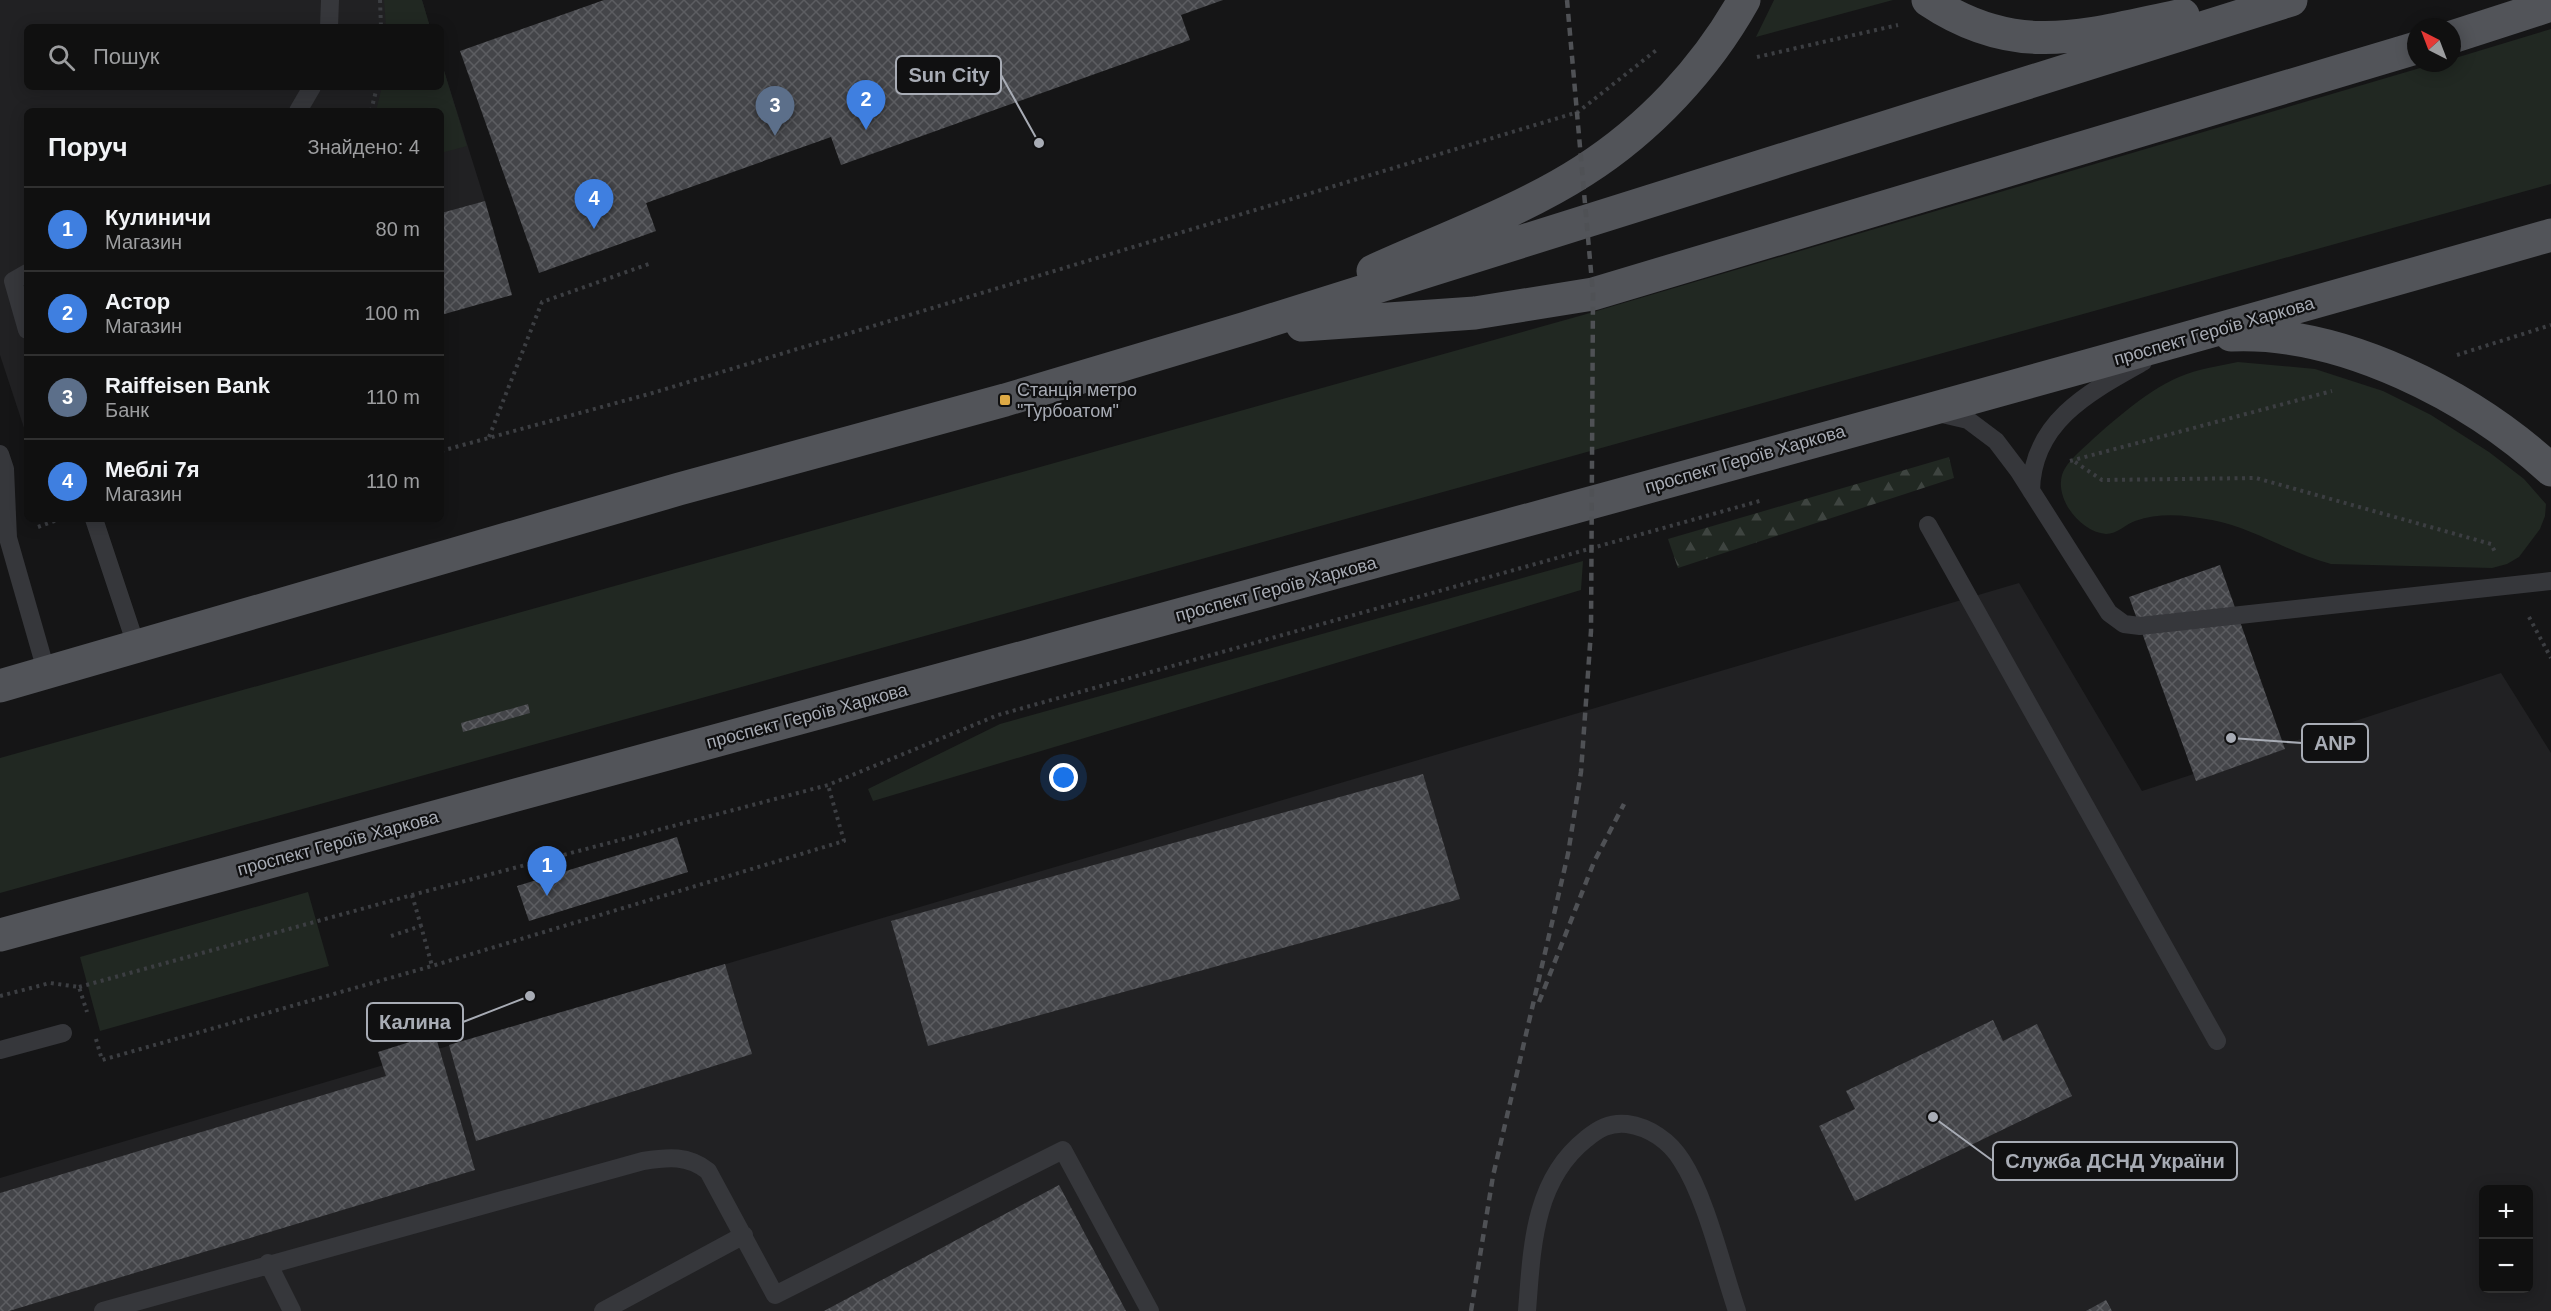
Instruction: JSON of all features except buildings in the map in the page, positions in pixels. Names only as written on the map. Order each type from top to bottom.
[{"type":"main road","points":[[1246,328],[1550,190],[1584,171],[1643,126],[1670,99],[1708,54],[1744,0]]},
{"type":"main road","points":[[1938,7],[1980,28],[2007,36],[2036,38],[2098,32],[2259,0]]},
{"type":"main road","points":[[0,686],[680,489],[1005,400],[1246,328],[2291,0]]},
{"type":"main road","points":[[2461,34],[2551,5]]},
{"type":"main road","points":[[1246,328],[1475,313],[1593,294],[2407,51]]},
{"type":"main road","name":"проспект Героїв Харкова","points":[[0,935],[1594,502],[1916,411],[2196,336],[2551,235]]},
{"type":"main road","points":[[2196,336],[2257,335],[2307,342],[2371,360],[2490,421],[2551,470]]},
{"type":"lane","points":[[329,24],[330,0]]},
{"type":"lane","points":[[300,108],[310,90]]},
{"type":"lane","points":[[24,275],[13,281],[24,320]]},
{"type":"lane","points":[[2031,491],[2034,461],[2052,428],[2085,397],[2145,360],[2196,336]]},
{"type":"lane","points":[[1916,411],[1953,415],[1968,420],[1982,429],[2006,454],[2109,613],[2116,620],[2132,626],[2551,581]]},
{"type":"lane","points":[[0,454],[5,469],[8,537],[47,674]]},
{"type":"lane","points":[[95,522],[137,648]]},
{"type":"lane","points":[[1928,525],[2217,1041]]},
{"type":"lane","points":[[0,1050],[63,1033]]},
{"type":"lane","points":[[1527,1311],[1533,1247],[1544,1196],[1559,1167],[1576,1147],[1598,1129],[1616,1123],[1641,1126],[1663,1140],[1681,1159],[1695,1185],[1737,1311]]},
{"type":"lane","points":[[103,1311],[268,1263],[643,1161],[676,1157],[699,1163],[708,1171],[775,1295],[1063,1150],[1150,1311]]},
{"type":"lane","points":[[603,1311],[744,1235]]},
{"type":"lane","points":[[268,1263],[292,1311]]},
{"type":"path","points":[[380,0],[381,24]]},
{"type":"path","points":[[1751,59],[1938,7]]},
{"type":"path","points":[[444,451],[649,394],[1578,112],[1666,42]]},
{"type":"path","points":[[372,108],[376,90]]},
{"type":"path","points":[[489,438],[542,302],[649,264]]},
{"type":"path","points":[[2034,461],[2074,461],[2400,373],[2551,325]]},
{"type":"path","points":[[2074,461],[2102,480],[2256,478],[2491,544],[2551,658]]},
{"type":"path","points":[[0,996],[50,983],[79,987],[412,894],[828,785],[998,715],[1771,497]]},
{"type":"path","points":[[92,1029],[102,1060],[432,966],[844,841],[828,785]]},
{"type":"path","points":[[412,894],[432,966]]},
{"type":"path","points":[[391,936],[421,926]]},
{"type":"path","points":[[79,987],[89,1018]]},
{"type":"shaded area","points":[[0,0],[422,0],[429,24],[24,24],[24,90],[444,90],[444,71],[485,201],[444,212],[444,108],[24,108],[24,428],[0,355]]},
{"type":"shaded area","points":[[2019,583],[2142,791],[2501,673],[2551,753],[2551,1311],[0,1311],[0,1178]]},
{"type":"green space","points":[[384,0],[422,0],[429,24],[386,24]]},
{"type":"green space","points":[[1774,0],[1893,0],[1756,37]]},
{"type":"green space","points":[[2551,29],[2551,184],[0,893],[0,758],[1583,315],[2407,72],[2461,72],[2461,56]]},
{"type":"green space","points":[[444,71],[467,146],[444,152],[444,108],[377,108],[381,90],[444,90]]},
{"type":"green space","points":[[2238,362],[2315,369],[2383,391],[2431,415],[2489,452],[2524,479],[2546,504],[2545,516],[2540,529],[2519,557],[2507,564],[2492,568],[2331,564],[2242,529],[2192,517],[2164,515],[2145,518],[2106,534],[2097,532],[2079,521],[2066,504],[2061,485],[2065,469],[2078,453],[2126,411],[2166,384],[2193,372]]},
{"type":"green space","points":[[1949,457],[1954,478],[1678,568],[1668,539]]},
{"type":"green space","points":[[1583,561],[1581,590],[873,801],[868,789],[1000,724]]},
{"type":"green space","points":[[308,892],[329,966],[100,1031],[80,957]]},
{"type":"railway","points":[[1471,1311],[1493,1176],[1568,854],[1581,772],[1591,631],[1593,294],[1567,0]]},
{"type":"railway","points":[[1539,1002],[1594,862],[1624,804]]},
{"type":"place","name":"Астор","points":[[866,130]]},
{"type":"place","name":"Raiffeisen Bank","points":[[775,136]]},
{"type":"place","name":"Sun City","points":[[1039,143]]},
{"type":"place","name":"Меблі 7я","points":[[594,229]]},
{"type":"place","name":"Станція метро \"Турбоатом\"","points":[[1005,400]]},
{"type":"place","name":"ANP","points":[[2231,738]]},
{"type":"place","name":"Кулиничи","points":[[547,896]]},
{"type":"place","name":"Калина","points":[[530,996]]},
{"type":"place","name":"Служба ДСНД України","points":[[1933,1117]]}]
